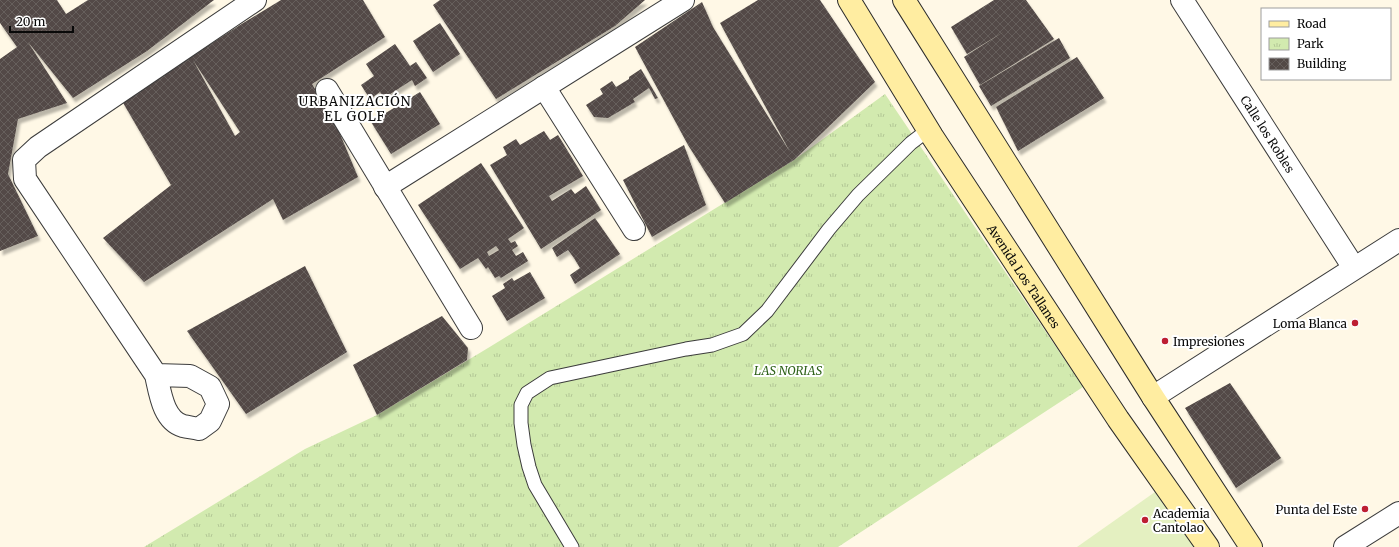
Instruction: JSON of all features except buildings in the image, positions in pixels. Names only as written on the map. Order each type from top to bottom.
[{"type":"main road","name":"Avenida Los Tallanes","points":[[849,0],[928,130],[1118,419],[1208,547]]},
{"type":"main road","points":[[904,0],[1153,396],[1251,547]]},
{"type":"street","points":[[156,375],[25,179],[24,160],[38,147],[255,0]]},
{"type":"street","points":[[385,188],[683,0]]},
{"type":"street","name":"Calle los Robles","points":[[1182,0],[1354,268]]},
{"type":"street","points":[[544,87],[634,229]]},
{"type":"street","points":[[327,90],[471,328]]},
{"type":"street","points":[[1153,396],[1399,240]]},
{"type":"street","points":[[1345,547],[1399,513]]},
{"type":"lane","points":[[572,547],[535,485],[529,467],[521,423],[521,405],[527,392],[550,378],[686,348],[712,345],[743,334],[767,311],[829,229],[858,195],[911,143],[928,130]]},
{"type":"green space","name":"LAS NORIAS","points":[[885,94],[1083,387],[838,547],[144,547],[305,449],[377,415],[488,348],[794,160]]},
{"type":"green space","name":"Academia Cantolao","points":[[1155,492],[1194,547],[1077,547]]},
{"type":"place","name":"Loma Blanca","points":[[1355,323]]},
{"type":"place","name":"Impresiones","points":[[1165,341]]},
{"type":"place","name":"Punta del Este","points":[[1365,509]]},
{"type":"place","name":"Academia Cantolao","points":[[1145,520]]},
{"type":"district","name":"URBANIZACIÓN EL GOLF","points":[[355,108]]}]
